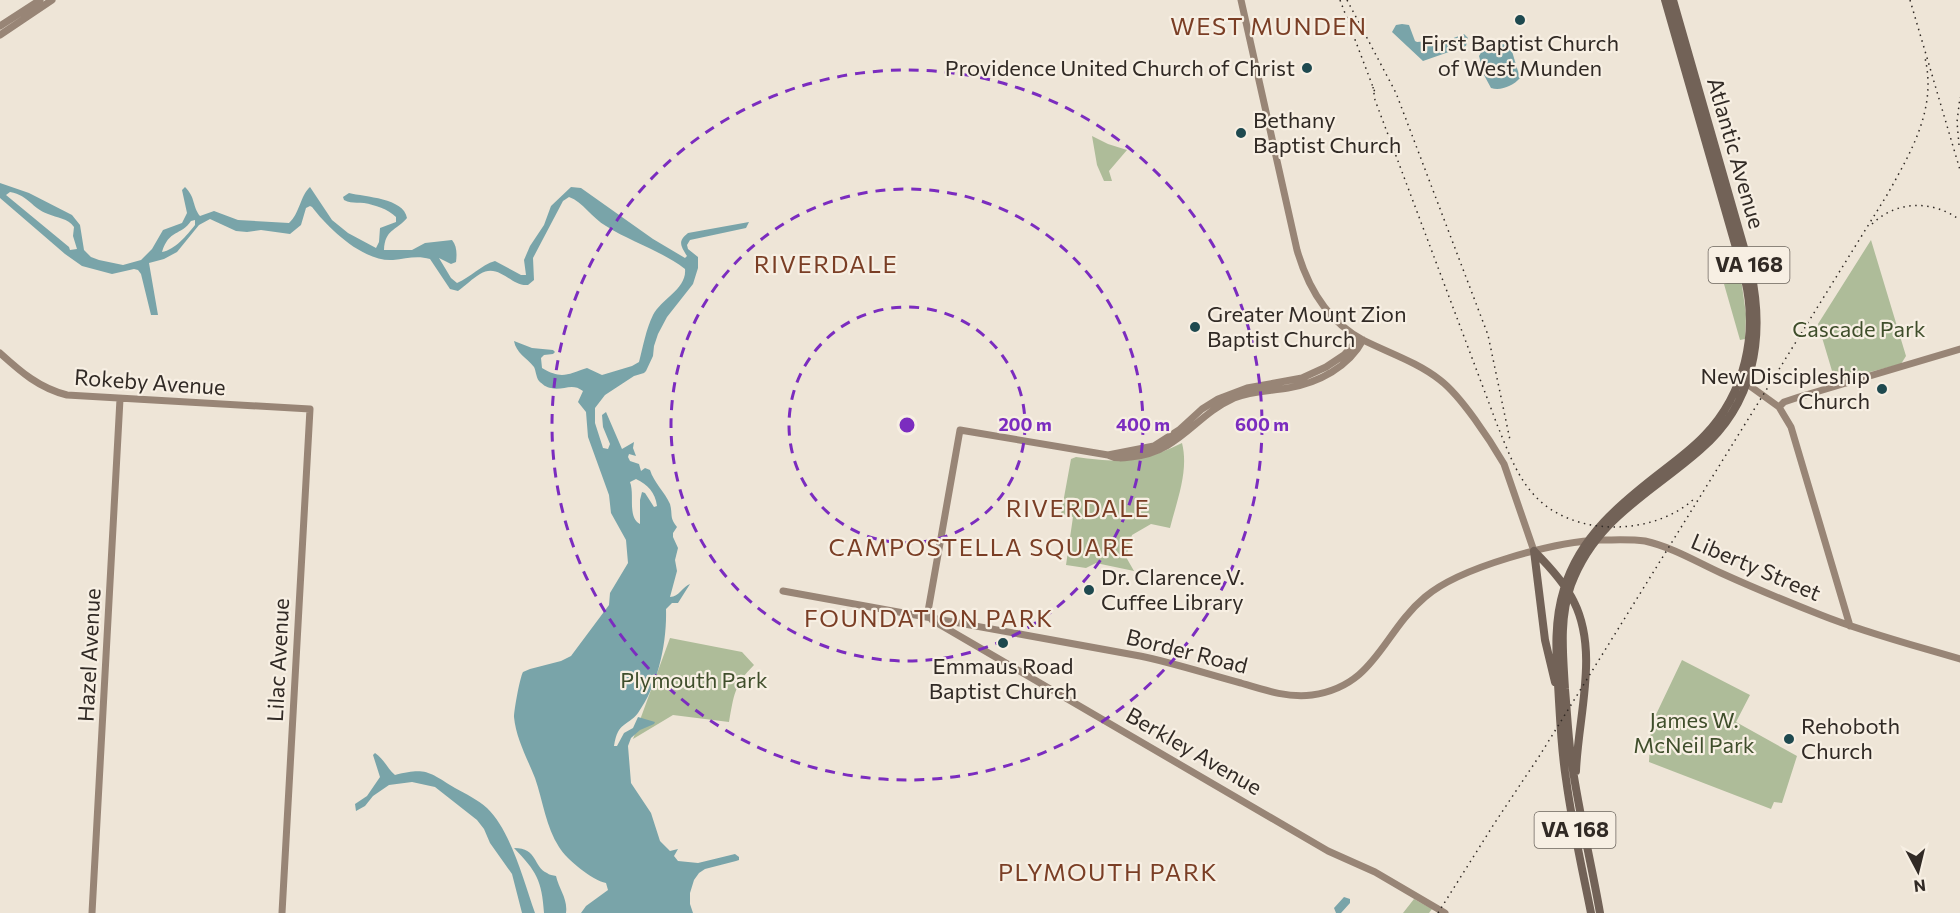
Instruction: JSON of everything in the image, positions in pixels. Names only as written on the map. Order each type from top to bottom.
[{"type":"main road","name":"Atlantic Avenue","points":[[1559,699],[1556,644],[1572,568],[1583,547],[1613,511],[1706,434],[1744,382],[1750,332],[1748,292],[1665,0]]},
{"type":"main road","name":"Atlantic Avenue","points":[[1576,784],[1568,736],[1562,641],[1563,605],[1571,586],[1588,551],[1604,529],[1712,438],[1732,413],[1753,364],[1757,314],[1754,285],[1672,0]]},
{"type":"main road","points":[[1534,551],[1573,599],[1582,628],[1585,658],[1576,784]]},
{"type":"main road","points":[[1534,551],[1546,646],[1559,699]]},
{"type":"main road","name":"VA 168","points":[[1559,699],[1568,795],[1591,913]]},
{"type":"main road","name":"VA 168","points":[[1576,784],[1600,913]]},
{"type":"street","points":[[0,27],[40,0]]},
{"type":"street","points":[[0,35],[52,0]]},
{"type":"street","points":[[1241,0],[1289,214],[1302,265],[1314,291],[1327,312],[1342,327],[1363,340],[1425,369],[1442,381],[1458,398],[1504,464],[1534,551]]},
{"type":"street","points":[[927,617],[960,429],[1108,455],[1114,458],[1153,453],[1178,440],[1207,415],[1233,399],[1258,392],[1304,385],[1319,379],[1349,360],[1363,340]]},
{"type":"street","points":[[1779,407],[1784,402],[1798,397],[1960,349]]},
{"type":"street","name":"Rokeby Avenue","points":[[0,353],[28,378],[50,390],[77,397],[310,409]]},
{"type":"street","points":[[1744,382],[1779,407],[1794,435],[1850,626]]},
{"type":"street","name":"Hazel Avenue","points":[[93,913],[120,399]]},
{"type":"street","name":"Lilac Avenue","points":[[282,913],[310,409]]},
{"type":"street","name":"Liberty Street","points":[[1534,551],[1590,541],[1647,542],[1668,548],[1740,582],[1850,626],[1960,659]]},
{"type":"street","name":"Border Road","points":[[783,591],[1169,662],[1277,693],[1298,696],[1338,688],[1363,672],[1381,652],[1396,628],[1412,609],[1438,587],[1460,576],[1534,551]]},
{"type":"street","name":"Berkley Avenue","points":[[927,617],[1328,851],[1376,872],[1445,913]]},
{"type":"street","points":[[952,631],[956,622]]},
{"type":"green space","points":[[1092,136],[1127,150],[1109,171],[1112,181],[1104,181],[1097,165]]},
{"type":"green space","name":"Cascade Park","points":[[1871,240],[1906,356],[1901,364],[1835,381],[1818,324]]},
{"type":"green space","points":[[1741,279],[1746,314],[1745,339],[1740,340],[1724,284]]},
{"type":"green space","points":[[1182,443],[1183,475],[1170,528],[1151,524],[1132,535],[1126,557],[1134,571],[1096,563],[1086,568],[1066,565],[1073,517],[1061,514],[1071,459],[1076,457],[1130,460],[1167,450]]},
{"type":"green space","name":"Plymouth Park","points":[[670,638],[742,652],[754,665],[742,679],[736,691],[729,722],[673,715],[633,739]]},
{"type":"green space","name":"James W. McNeil Park","points":[[1682,660],[1750,695],[1736,722],[1797,756],[1782,803],[1774,802],[1771,809],[1649,762],[1651,725]]},
{"type":"green space","points":[[1414,899],[1432,909],[1429,913],[1403,913]]},
{"type":"water","points":[[1396,25],[1409,25],[1417,42],[1451,39],[1464,34],[1468,38],[1466,46],[1423,61],[1392,32]]},
{"type":"water","points":[[1503,44],[1511,48],[1520,78],[1507,87],[1491,88],[1484,75],[1479,56],[1482,51]]},
{"type":"water","points":[[0,183],[29,193],[72,215],[80,225],[84,250],[91,257],[123,265],[141,260],[152,249],[163,230],[182,223],[187,213],[182,190],[185,187],[200,216],[214,211],[238,220],[289,223],[310,187],[332,220],[348,233],[376,248],[380,228],[396,222],[396,217],[381,208],[349,202],[343,197],[349,193],[374,197],[399,206],[407,218],[386,238],[384,250],[412,250],[425,243],[452,240],[456,250],[456,262],[451,264],[439,258],[451,278],[457,283],[495,261],[521,275],[526,275],[524,260],[530,246],[544,225],[551,206],[571,187],[581,188],[653,239],[685,258],[687,256],[681,243],[688,233],[749,222],[746,228],[690,240],[687,245],[688,249],[698,257],[698,268],[693,284],[667,317],[658,334],[653,356],[646,371],[605,395],[595,408],[595,423],[603,448],[608,449],[610,444],[603,427],[602,415],[606,412],[622,449],[634,442],[633,448],[636,456],[629,454],[630,461],[639,464],[641,471],[645,468],[650,470],[670,504],[672,518],[677,527],[673,537],[678,548],[675,560],[677,571],[670,597],[690,584],[678,603],[672,603],[666,609],[663,650],[656,677],[638,713],[620,728],[614,746],[617,746],[624,733],[633,728],[638,717],[655,722],[631,738],[628,746],[631,783],[651,813],[660,841],[670,851],[678,849],[674,856],[678,861],[698,863],[735,854],[739,857],[739,860],[705,869],[699,873],[690,893],[693,913],[581,913],[586,906],[608,890],[606,883],[587,874],[574,863],[555,839],[535,778],[519,740],[514,717],[523,672],[571,656],[609,605],[610,593],[628,563],[626,540],[611,513],[609,495],[588,437],[586,412],[578,402],[583,391],[575,387],[555,389],[543,385],[534,367],[519,352],[514,341],[532,348],[553,350],[555,352],[553,354],[544,355],[541,358],[542,368],[555,374],[565,375],[587,368],[602,375],[632,366],[639,362],[653,315],[678,288],[685,276],[685,269],[606,226],[569,197],[563,201],[533,258],[534,280],[528,285],[522,285],[499,273],[487,271],[458,291],[450,289],[430,259],[416,257],[382,259],[358,250],[337,234],[310,206],[306,208],[301,225],[290,234],[261,230],[236,231],[210,219],[199,225],[177,252],[149,263],[158,315],[151,315],[138,270],[112,274],[82,266],[0,198]],"holes":[[[10,192],[22,196],[42,211],[72,224],[77,249],[70,250],[6,195]],[[195,220],[195,225],[184,237],[172,248],[162,252],[168,240]],[[636,479],[644,484],[653,493],[656,501],[657,506],[654,507],[642,492],[640,524],[636,521],[632,511],[630,482]]]},
{"type":"water","points":[[375,753],[395,775],[414,771],[427,772],[487,808],[496,818],[510,843],[535,913],[522,913],[512,874],[477,820],[435,787],[412,782],[389,785],[356,811],[355,804],[367,796],[380,777],[373,755]]},
{"type":"water","points":[[514,848],[527,851],[539,867],[556,876],[565,899],[566,913],[544,913],[542,892],[533,870]]},
{"type":"water","points":[[1344,897],[1350,899],[1350,903],[1341,913],[1336,913],[1334,908]]},
{"type":"railway","points":[[1340,0],[1376,95]]},
{"type":"railway","points":[[1347,0],[1396,93],[1488,335],[1510,440]]},
{"type":"railway","points":[[1910,0],[1960,170]]},
{"type":"railway","points":[[1438,913],[1540,755],[1887,195],[1913,146],[1925,112],[1928,95],[1925,58]]},
{"type":"railway","points":[[1373,87],[1375,100],[1498,427],[1513,463],[1529,489],[1551,510],[1571,519],[1592,525],[1615,527],[1659,520],[1678,511],[1695,498]]},
{"type":"railway","points":[[1959,145],[1957,122],[1960,97]]},
{"type":"railway","points":[[1872,224],[1892,210],[1915,206],[1938,209],[1960,220]]},
{"type":"place","name":"First Baptist Church of West Munden","points":[[1520,20]]},
{"type":"place","name":"Providence United Church of Christ","points":[[1307,68]]},
{"type":"place","name":"Bethany Baptist Church","points":[[1241,133]]},
{"type":"place","name":"Greater Mount Zion Baptist Church","points":[[1195,327]]},
{"type":"place","name":"New Discipleship Church","points":[[1882,389]]},
{"type":"place","name":"Dr. Clarence V. Cuffee Library","points":[[1089,590]]},
{"type":"place","name":"Emmaus Road Baptist Church","points":[[1003,643]]},
{"type":"place","name":"Rehoboth Church","points":[[1789,739]]},
{"type":"district","name":"WEST MUNDEN","points":[[1269,27]]},
{"type":"district","name":"RIVERDALE","points":[[826,265]]},
{"type":"district","name":"RIVERDALE","points":[[1078,509]]},
{"type":"district","name":"CAMPOSTELLA SQUARE","points":[[982,548]]},
{"type":"district","name":"FOUNDATION PARK","points":[[929,619]]},
{"type":"district","name":"PLYMOUTH PARK","points":[[1108,873]]}]
